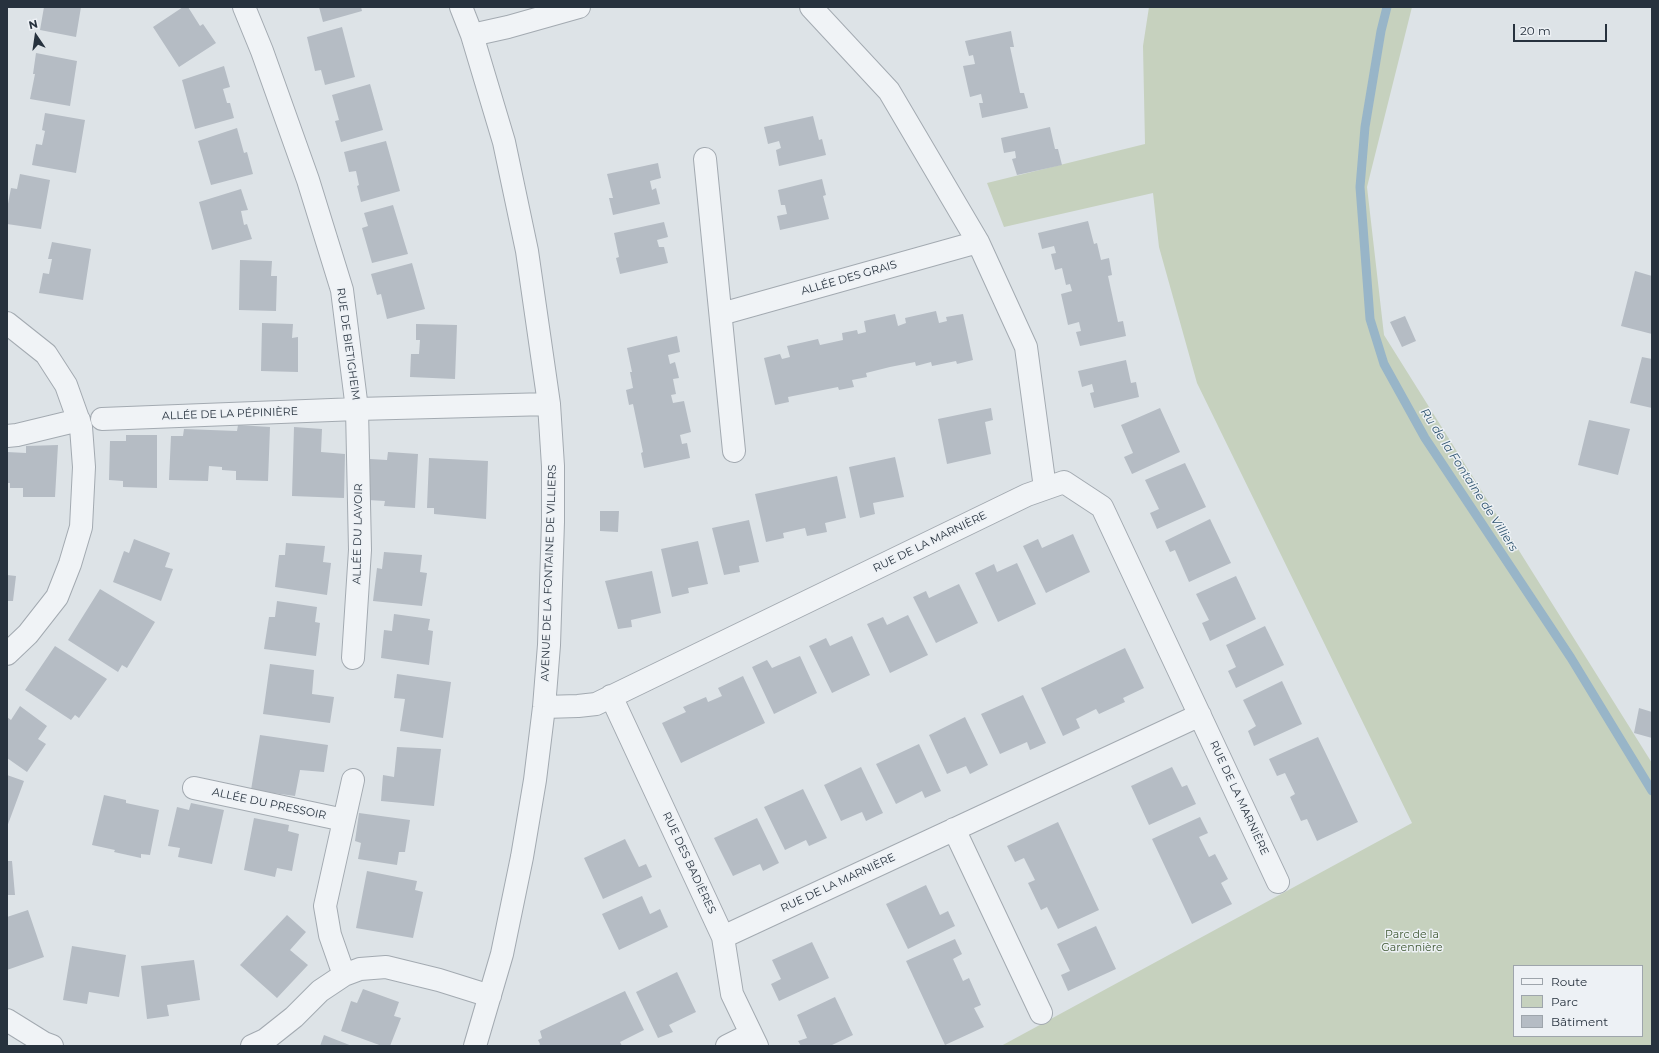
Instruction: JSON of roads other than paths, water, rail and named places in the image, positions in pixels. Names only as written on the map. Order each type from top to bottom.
[{"type":"street","name":"RUE DE BIETIGHEIM","points":[[244,7],[262,51],[308,180],[342,290],[357,409],[549,404]]},
{"type":"street","name":"AVENUE DE LA FONTAINE DE VILLIERS","points":[[461,7],[472,35],[504,142],[527,251],[549,404],[553,522],[549,645],[544,706],[535,780],[522,857],[502,954],[475,1046]]},
{"type":"street","points":[[472,35],[508,27],[579,7]]},
{"type":"street","points":[[811,7],[889,91],[978,242],[1026,347],[1045,488]]},
{"type":"street","points":[[705,159],[734,451]]},
{"type":"street","name":"ALLÉE DES GRAIS","points":[[721,314],[978,242]]},
{"type":"street","points":[[7,323],[46,354],[66,385],[82,427],[84,467],[81,527],[70,564],[57,598],[28,634],[7,654]]},
{"type":"street","name":"ALLÉE DE LA PÉPINIÈRE","points":[[102,419],[357,409]]},
{"type":"street","name":"ALLÉE DU LAVOIR","points":[[353,658],[360,550],[357,409]]},
{"type":"street","points":[[7,436],[79,420]]},
{"type":"street","name":"RUE DE LA MARNIÈRE","points":[[544,706],[578,706],[596,704],[1027,495],[1064,482],[1102,507],[1278,882]]},
{"type":"street","name":"RUE DES BADIÈRES","points":[[611,696],[723,937],[732,994],[754,1040],[727,1046]]},
{"type":"street","name":"RUE DE LA MARNIÈRE","points":[[723,937],[1200,715]]},
{"type":"street","points":[[344,975],[330,935],[325,906],[353,780]]},
{"type":"street","name":"ALLÉE DU PRESSOIR","points":[[194,788],[344,820]]},
{"type":"street","points":[[954,829],[1041,1013]]},
{"type":"street","points":[[252,1046],[265,1040],[294,1017],[320,991],[344,975],[360,969],[386,967],[439,980],[490,996]]},
{"type":"street","points":[[7,1020],[47,1045]]},
{"type":"waterway","name":"Ru de la Fontaine de Villiers","points":[[1387,7],[1381,31],[1365,127],[1360,187],[1370,319],[1384,364],[1425,438],[1571,658],[1652,791]]},
{"type":"park label","name":"Parc de la Garennière","points":[[1412,941]]}]
